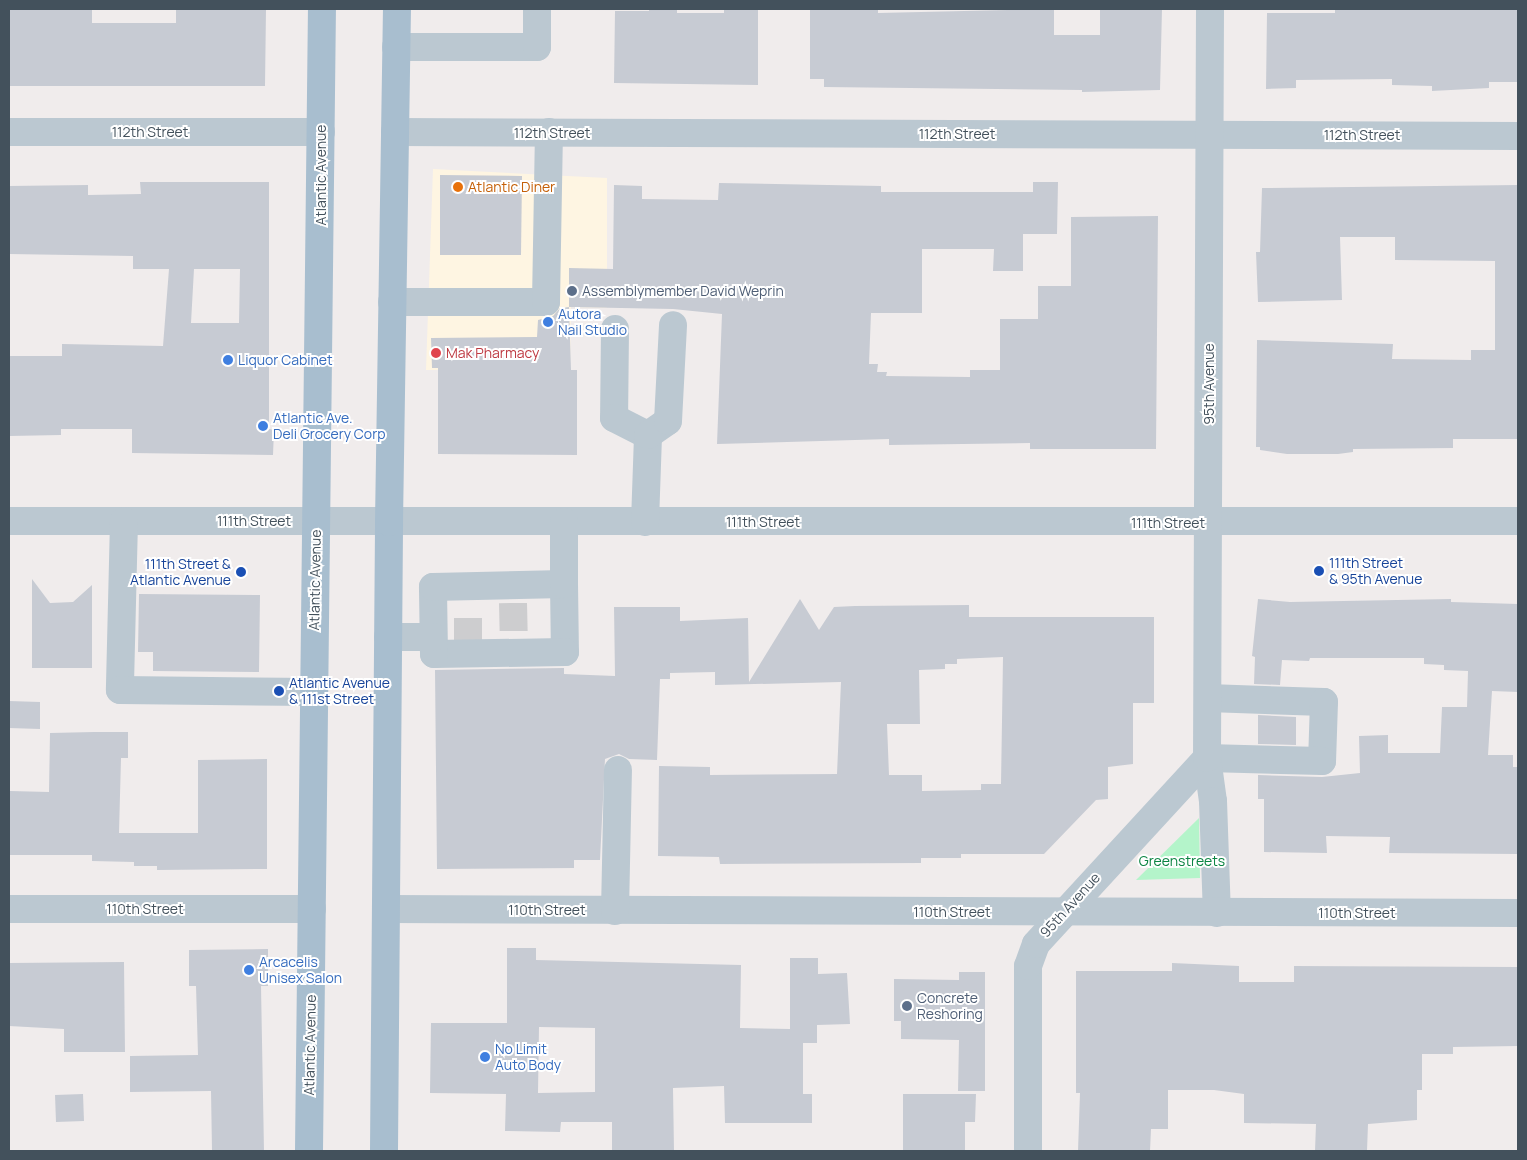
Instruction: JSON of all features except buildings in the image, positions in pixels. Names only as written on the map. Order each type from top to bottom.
[{"type":"main road","name":"Atlantic Avenue","points":[[309,1151],[322,9]]},
{"type":"main road","points":[[384,1151],[389,522],[397,9]]},
{"type":"street","points":[[396,47],[536,48],[537,9]]},
{"type":"street","name":"95th Avenue","points":[[1210,9],[1207,758],[1213,801],[1217,912]]},
{"type":"street","name":"112th Street","points":[[9,132],[322,132]]},
{"type":"street","name":"112th Street","points":[[395,132],[1518,136]]},
{"type":"street","points":[[392,302],[546,302],[550,132]]},
{"type":"street","points":[[648,435],[668,421],[673,325]]},
{"type":"street","points":[[615,329],[614,418],[648,435]]},
{"type":"street","points":[[645,522],[648,435]]},
{"type":"street","name":"111th Street","points":[[9,521],[1208,523],[1518,521]]},
{"type":"street","points":[[124,521],[120,690],[314,692]]},
{"type":"street","points":[[564,522],[565,652],[514,649],[468,650],[434,654],[432,587],[468,595],[513,594],[564,584]]},
{"type":"street","points":[[388,637],[433,637]]},
{"type":"street","points":[[1207,758],[1322,761],[1324,702],[1208,698]]},
{"type":"street","name":"95th Avenue","points":[[1028,1151],[1028,966],[1036,944],[1207,758]]},
{"type":"street","points":[[615,911],[618,770]]},
{"type":"street","name":"110th Street","points":[[9,909],[312,909]]},
{"type":"street","name":"110th Street","points":[[387,910],[1518,913]]},
{"type":"shaded area","points":[[433,169],[607,178],[607,308],[571,307],[570,370],[426,370]]},
{"type":"green space","name":"Greenstreets","points":[[1199,818],[1200,878],[1136,880]]},
{"type":"tunnel","points":[[513,603],[514,646]]},
{"type":"tunnel","points":[[468,604],[468,646]]},
{"type":"place","name":"Atlantic Diner","points":[[458,187]]},
{"type":"place","name":"Assemblymember David Weprin","points":[[572,291]]},
{"type":"place","name":"Autora Nail Studio","points":[[548,322]]},
{"type":"place","name":"Mak Pharmacy","points":[[436,353]]},
{"type":"place","name":"Liquor Cabinet","points":[[228,360]]},
{"type":"place","name":"Atlantic Ave. Deli Grocery Corp","points":[[263,426]]},
{"type":"place","name":"111th Street & 95th Avenue","points":[[1319,571]]},
{"type":"place","name":"111th Street & Atlantic Avenue","points":[[241,572]]},
{"type":"place","name":"Atlantic Avenue & 111st Street","points":[[279,691]]},
{"type":"place","name":"Arcacelis Unisex Salon","points":[[249,970]]},
{"type":"place","name":"Concrete Reshoring","points":[[907,1006]]},
{"type":"place","name":"No Limit Auto Body","points":[[485,1057]]}]
